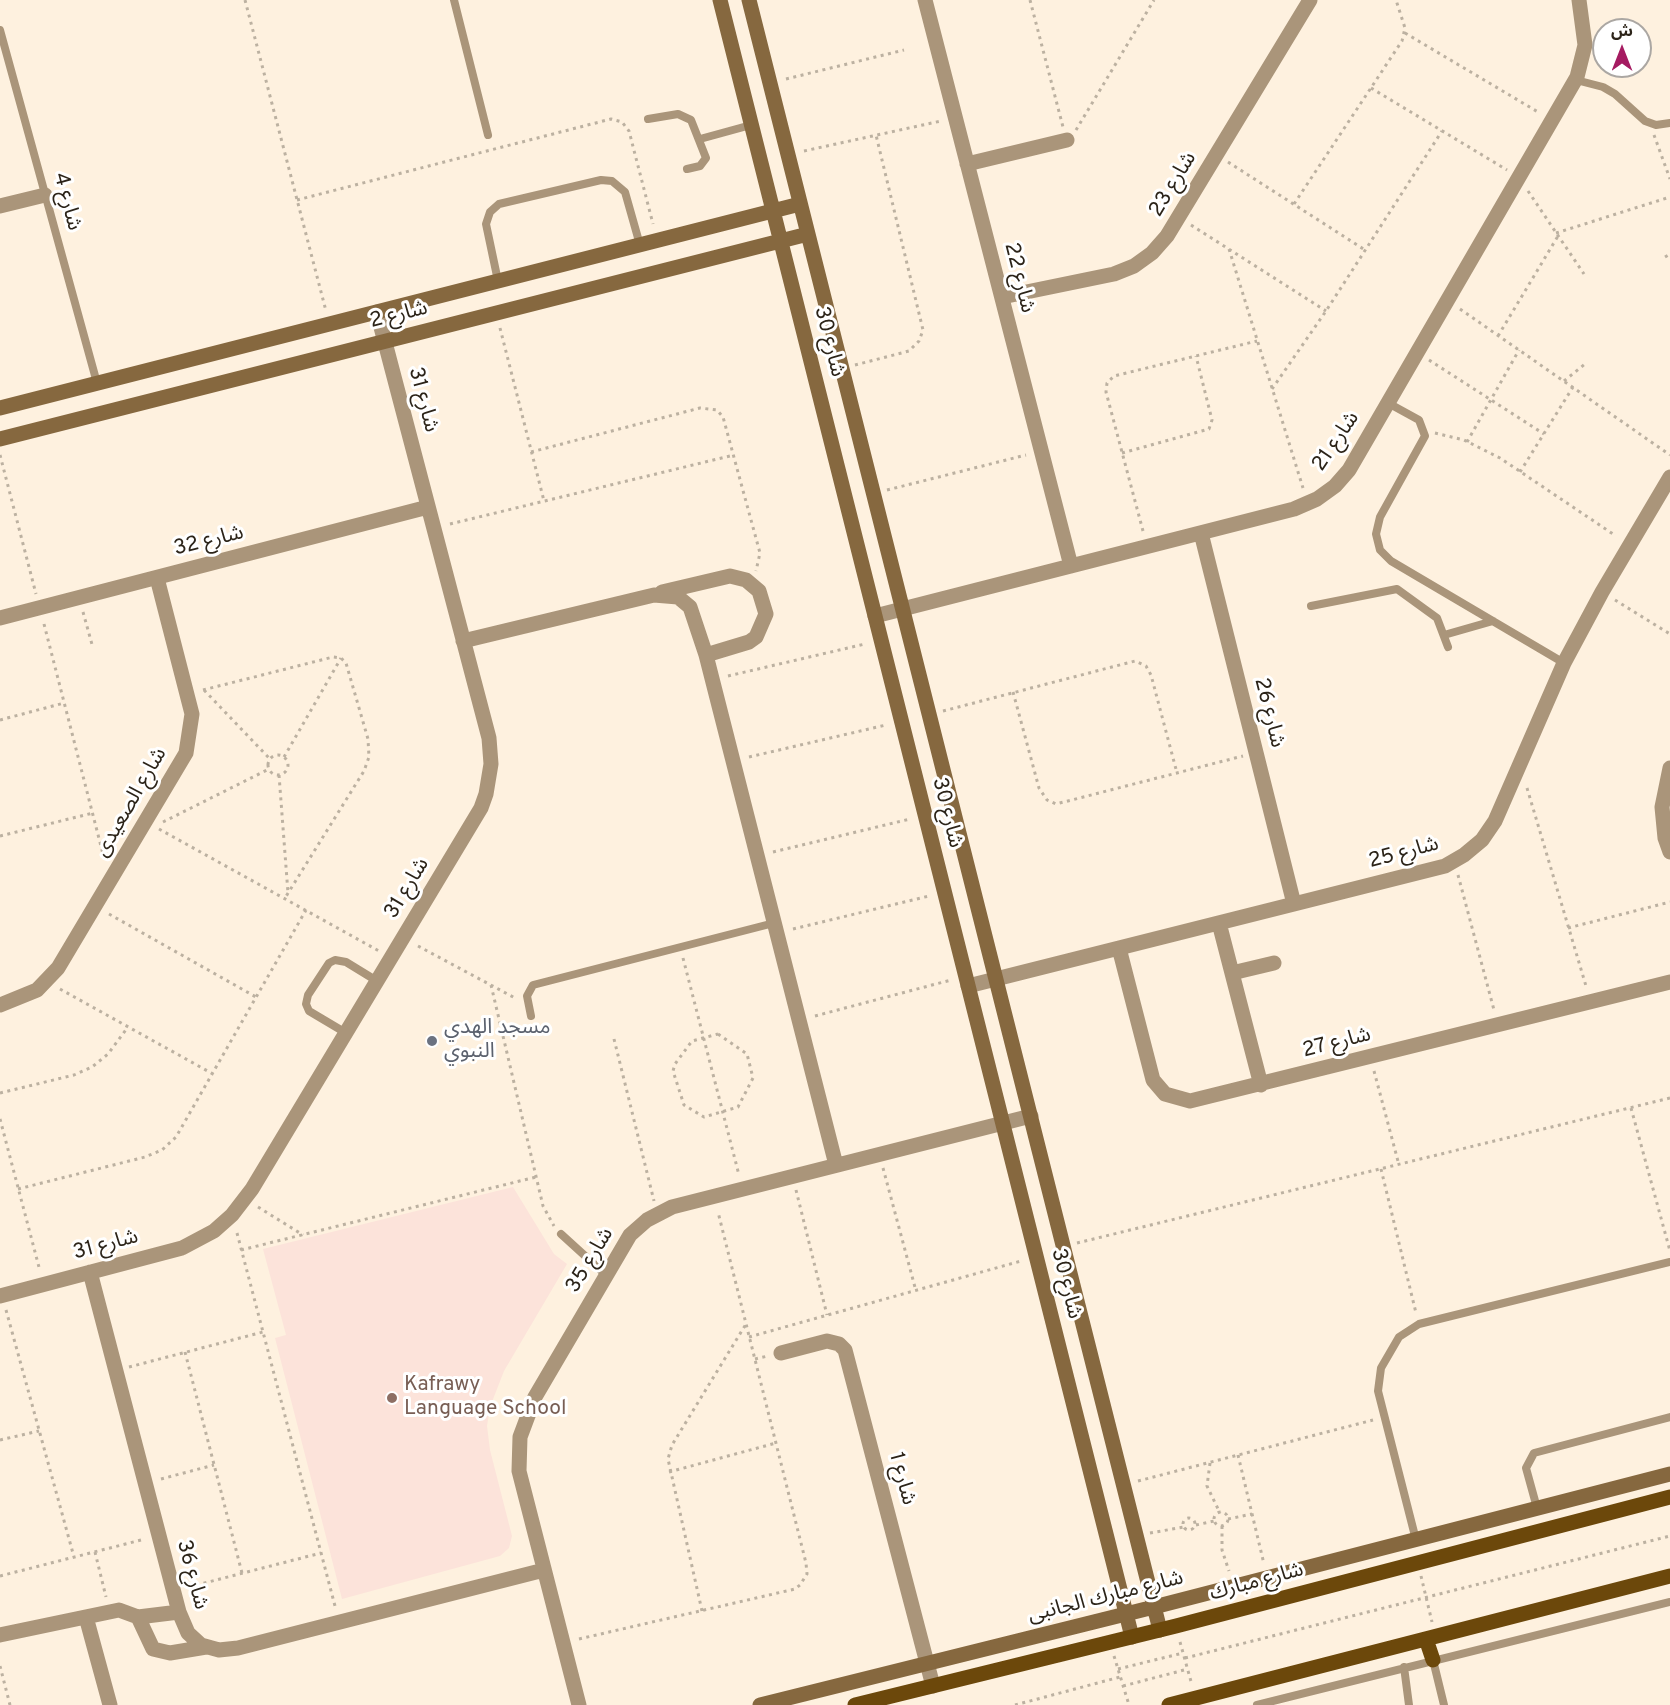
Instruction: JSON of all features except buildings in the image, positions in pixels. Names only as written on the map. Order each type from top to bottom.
[{"type":"main road","name":"شارع مبارك","points":[[855,1705],[1176,1626],[1670,1497]]},
{"type":"main road","points":[[1175,1704],[1670,1576]]},
{"type":"main road","points":[[1431,1638],[1433,1660]]},
{"type":"street","name":"شارع 30","points":[[720,0],[1132,1637]]},
{"type":"street","name":"شارع 30","points":[[749,0],[1160,1630]]},
{"type":"street","name":"شارع 22","points":[[925,0],[1071,566]]},
{"type":"street","name":"شارع 23","points":[[1002,297],[1124,270],[1152,253],[1179,217],[1310,0]]},
{"type":"street","name":"شارع 21","points":[[875,616],[1308,504],[1335,486],[1349,470],[1576,80],[1585,45],[1579,0]]},
{"type":"street","points":[[967,164],[1067,140]]},
{"type":"street","points":[[0,206],[45,195]]},
{"type":"street","name":"شارع 2","points":[[0,408],[800,204]]},
{"type":"street","name":"شارع 2","points":[[0,439],[808,234]]},
{"type":"street","name":"شارع 31","points":[[1,1295],[182,1248],[214,1231],[232,1215],[245,1199],[481,808],[490,779],[489,738],[377,312]]},
{"type":"street","name":"شارع 25","points":[[967,981],[996,979],[1294,904],[1454,861],[1473,848],[1489,830],[1564,663],[1602,592],[1670,477]]},
{"type":"street","name":"شارع 32","points":[[0,618],[428,507]]},
{"type":"street","name":"شارع 26","points":[[1201,533],[1294,904]]},
{"type":"street","points":[[463,641],[730,576],[746,580],[759,591],[765,606],[761,630],[749,642],[706,655]]},
{"type":"street","name":"شارع الصعيدى","points":[[0,1005],[26,996],[46,982],[58,968],[186,753],[192,727],[188,694],[157,578]]},
{"type":"street","points":[[654,594],[678,597],[690,607],[706,655],[836,1166]]},
{"type":"street","points":[[1670,768],[1662,807],[1670,852]]},
{"type":"street","points":[[1219,923],[1261,1085]]},
{"type":"street","name":"شارع 27","points":[[1119,948],[1149,1071],[1158,1088],[1173,1098],[1190,1101],[1670,982]]},
{"type":"street","points":[[1232,973],[1274,963]]},
{"type":"street","name":"شارع 35","points":[[579,1705],[519,1471],[520,1437],[535,1397],[630,1235],[657,1213],[742,1189],[1030,1116]]},
{"type":"street","name":"شارع 36","points":[[90,1272],[179,1612],[188,1633],[206,1647]]},
{"type":"street","name":"شارع 1","points":[[782,1353],[833,1341],[845,1350],[933,1686]]},
{"type":"street","name":"شارع مبارك الجانبى","points":[[760,1705],[1127,1614],[1670,1474]]},
{"type":"street","points":[[138,1617],[153,1649],[170,1653],[206,1647],[229,1650],[544,1570]]},
{"type":"street","points":[[0,1635],[110,1611],[119,1610],[138,1617],[179,1612]]},
{"type":"street","points":[[86,1617],[110,1705]]},
{"type":"lane","points":[[454,0],[488,135]]},
{"type":"lane","name":"شارع 4","points":[[0,30],[97,383]]},
{"type":"lane","points":[[1576,80],[1603,87],[1615,94],[1639,117],[1650,124],[1670,123]]},
{"type":"lane","points":[[648,119],[670,114],[685,116],[696,126],[706,158],[700,166],[687,169]]},
{"type":"lane","points":[[700,139],[751,125]]},
{"type":"lane","points":[[498,281],[486,224],[489,212],[499,204],[601,180],[612,182],[625,192],[640,245]]},
{"type":"lane","points":[[1388,403],[1419,420],[1425,431],[1423,442],[1380,517],[1376,534],[1377,543],[1390,561],[1564,663]]},
{"type":"lane","points":[[1311,606],[1397,589],[1435,615],[1448,647]]},
{"type":"lane","points":[[1444,635],[1493,621]]},
{"type":"lane","points":[[531,1016],[528,992],[533,985],[680,947],[775,928]]},
{"type":"lane","points":[[346,1033],[309,1011],[306,1004],[308,995],[329,963],[335,960],[346,962],[377,981]]},
{"type":"lane","points":[[561,1234],[606,1275]]},
{"type":"lane","points":[[1416,1540],[1378,1391],[1381,1368],[1392,1346],[1419,1324],[1670,1262]]},
{"type":"lane","points":[[1537,1508],[1526,1468],[1534,1453],[1670,1417]]},
{"type":"lane","points":[[1257,1705],[1670,1602]]},
{"type":"lane","points":[[1433,1660],[1444,1705]]},
{"type":"lane","points":[[1404,1667],[1409,1705]]},
{"type":"path","points":[[245,0],[330,324]]},
{"type":"path","points":[[1030,0],[1067,140]]},
{"type":"path","points":[[1067,140],[1083,120],[1154,0]]},
{"type":"path","points":[[1396,0],[1405,33],[1552,121]]},
{"type":"path","points":[[1294,204],[1405,33]]},
{"type":"path","points":[[770,83],[904,50]]},
{"type":"path","points":[[1371,88],[1520,177],[1584,274]]},
{"type":"path","points":[[788,155],[955,117]]},
{"type":"path","points":[[297,201],[617,119],[629,131],[657,241]]},
{"type":"path","points":[[1650,124],[1670,179]]},
{"type":"path","points":[[1272,389],[1326,312],[1442,131]]},
{"type":"path","points":[[842,368],[909,351],[919,341],[923,330],[876,135]]},
{"type":"path","points":[[1216,154],[1365,250]]},
{"type":"path","points":[[1498,336],[1557,235],[1670,197]]},
{"type":"path","points":[[1179,217],[1326,312]]},
{"type":"path","points":[[1229,249],[1308,504]]},
{"type":"path","points":[[1665,257],[1670,254]]},
{"type":"path","points":[[1448,300],[1670,455]]},
{"type":"path","points":[[496,313],[543,501]]},
{"type":"path","points":[[1147,547],[1106,392],[1110,379],[1114,376],[1257,341]]},
{"type":"path","points":[[1467,442],[1519,350]]},
{"type":"path","points":[[1418,352],[1544,434]]},
{"type":"path","points":[[1122,453],[1209,429],[1212,420],[1196,356]]},
{"type":"path","points":[[1564,381],[1585,364]]},
{"type":"path","points":[[1520,472],[1573,387]]},
{"type":"path","points":[[531,452],[706,406],[717,410],[723,417],[760,553],[758,568],[746,580]]},
{"type":"path","points":[[1425,431],[1467,442],[1520,472],[1630,545]]},
{"type":"path","points":[[873,493],[1041,451]]},
{"type":"path","points":[[0,453],[110,882]]},
{"type":"path","points":[[434,528],[734,455]]},
{"type":"path","points":[[1602,592],[1670,634]]},
{"type":"path","points":[[80,598],[93,648]]},
{"type":"path","points":[[712,679],[881,640]]},
{"type":"path","points":[[188,694],[333,657],[341,658],[346,663],[368,740],[369,757],[364,771],[285,898]]},
{"type":"path","points":[[284,757],[341,658]]},
{"type":"path","points":[[929,714],[1129,661],[1141,663],[1151,675],[1177,773]]},
{"type":"path","points":[[204,690],[270,759],[269,769]]},
{"type":"path","points":[[1013,692],[1039,788],[1042,795],[1051,802],[1061,804],[1256,752]]},
{"type":"path","points":[[0,720],[64,703]]},
{"type":"path","points":[[733,760],[902,721]]},
{"type":"path","points":[[270,759],[274,756],[284,757]]},
{"type":"path","points":[[279,776],[289,766],[284,757]]},
{"type":"path","points":[[1520,764],[1590,1002]]},
{"type":"path","points":[[269,769],[279,776]]},
{"type":"path","points":[[269,769],[155,827],[391,957]]},
{"type":"path","points":[[279,776],[288,894]]},
{"type":"path","points":[[0,836],[93,813]]},
{"type":"path","points":[[757,856],[925,815]]},
{"type":"path","points":[[1454,861],[1498,1025]]},
{"type":"path","points":[[775,928],[945,892]]},
{"type":"path","points":[[1568,928],[1670,902]]},
{"type":"path","points":[[95,906],[256,998]]},
{"type":"path","points":[[18,1189],[145,1157],[162,1150],[182,1129],[306,910]]},
{"type":"path","points":[[403,938],[528,1005]]},
{"type":"path","points":[[680,947],[742,1189]]},
{"type":"path","points":[[799,1020],[967,981]]},
{"type":"path","points":[[46,982],[213,1074]]},
{"type":"path","points":[[491,985],[536,1177],[548,1218],[561,1234]]},
{"type":"path","points":[[0,1093],[83,1071],[108,1054],[128,1027]]},
{"type":"path","points":[[722,1035],[743,1050],[749,1058],[753,1073],[751,1082],[738,1107],[723,1113],[704,1117],[686,1107],[674,1080],[675,1064],[692,1041],[703,1036],[722,1035]]},
{"type":"path","points":[[614,1040],[657,1213]]},
{"type":"path","points":[[1371,1057],[1399,1165]]},
{"type":"path","points":[[1063,1246],[1670,1098]]},
{"type":"path","points":[[1631,1108],[1670,1251]]},
{"type":"path","points":[[0,1119],[43,1284]]},
{"type":"path","points":[[879,1155],[916,1291]]},
{"type":"path","points":[[1381,1169],[1419,1324]]},
{"type":"path","points":[[241,1250],[536,1177]]},
{"type":"path","points":[[793,1177],[827,1315]]},
{"type":"path","points":[[563,1643],[795,1589],[805,1580],[806,1563],[714,1197]]},
{"type":"path","points":[[245,1199],[303,1235]]},
{"type":"path","points":[[232,1215],[339,1623]]},
{"type":"path","points":[[749,1337],[1037,1257]]},
{"type":"path","points":[[1,1295],[74,1557]]},
{"type":"path","points":[[702,1611],[669,1472],[668,1459],[672,1445],[746,1324]]},
{"type":"path","points":[[116,1370],[263,1332]]},
{"type":"path","points":[[185,1352],[242,1573]]},
{"type":"path","points":[[1124,1485],[1383,1417]]},
{"type":"path","points":[[0,1440],[39,1431]]},
{"type":"path","points":[[669,1472],[776,1443]]},
{"type":"path","points":[[1238,1455],[1267,1578]]},
{"type":"path","points":[[1210,1463],[1207,1486],[1220,1513],[1228,1519]]},
{"type":"path","points":[[145,1483],[214,1465]]},
{"type":"path","points":[[1214,1521],[1214,1517],[1220,1513]]},
{"type":"path","points":[[1239,1585],[1224,1560],[1222,1526],[1228,1519],[1252,1514]]},
{"type":"path","points":[[1184,1527],[1184,1520],[1190,1518],[1196,1525]]},
{"type":"path","points":[[1136,1536],[1184,1527],[1192,1530],[1196,1525],[1214,1521],[1222,1526]]},
{"type":"path","points":[[0,1576],[159,1536]]},
{"type":"path","points":[[1185,1658],[1670,1536]]},
{"type":"path","points":[[95,1552],[110,1611]]},
{"type":"path","points":[[173,1592],[321,1553]]},
{"type":"path","points":[[1417,1563],[1426,1598],[1431,1638]]},
{"type":"path","points":[[1176,1626],[1196,1698]]},
{"type":"path","points":[[1110,1642],[1129,1705]]},
{"type":"path","points":[[1118,1669],[1183,1653]]},
{"type":"path","points":[[0,1666],[10,1705]]},
{"type":"path","points":[[1123,1686],[1188,1668]]},
{"type":"path","points":[[1015,1705],[1120,1677]]},
{"type":"shaded area","name":"Kafrawy Language School","points":[[513,1187],[554,1254],[567,1264],[504,1371],[490,1407],[487,1426],[490,1450],[512,1536],[509,1548],[500,1556],[342,1599],[275,1338],[286,1335],[263,1249]]},
{"type":"place","name":"مسجد الهدي النبوي","points":[[432,1041]]},
{"type":"place","name":"Kafrawy Language School","points":[[392,1398]]}]
